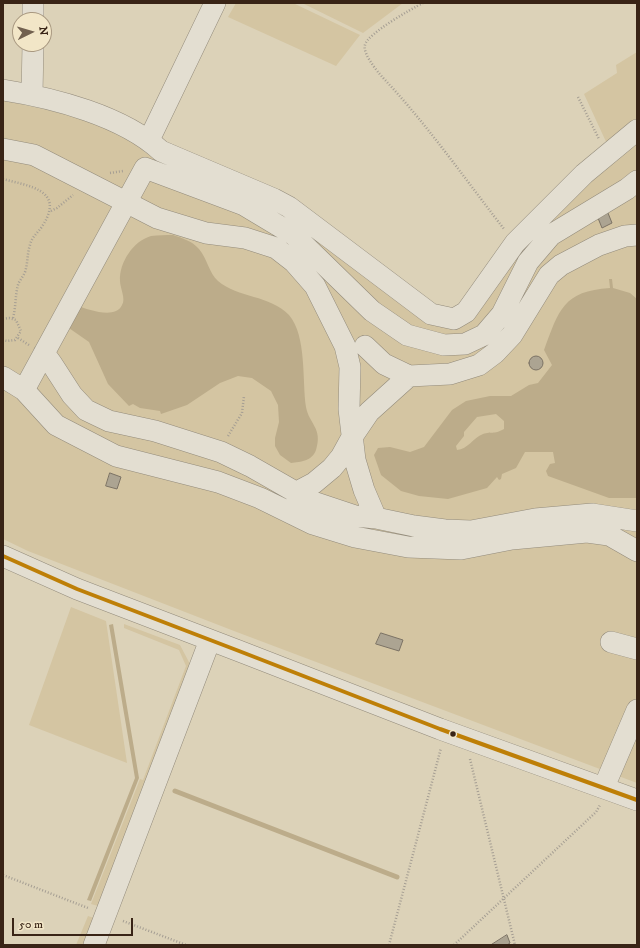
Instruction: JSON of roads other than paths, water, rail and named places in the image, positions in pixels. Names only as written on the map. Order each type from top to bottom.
[{"type":"street","points":[[150,140],[214,3]]},
{"type":"street","points":[[32,95],[33,52]]},
{"type":"street","points":[[3,90],[32,95],[98,114],[150,140],[162,151],[289,207],[431,314],[454,319],[466,312],[515,243],[584,174],[637,130]]},
{"type":"street","points":[[3,149],[34,155],[157,218],[206,233],[245,238],[276,248],[294,262],[315,286],[345,346],[409,376],[450,374],[478,365],[495,353],[512,335],[549,275],[561,265],[599,245],[625,236],[637,235]]},
{"type":"street","points":[[24,390],[145,168],[244,205],[294,235],[372,311],[386,321],[407,334],[444,345],[465,344],[484,335],[502,314],[528,262],[551,235],[627,189],[637,181]]},
{"type":"street","points":[[376,518],[364,490],[355,460],[349,410],[350,367],[356,351],[386,321]]},
{"type":"street","points":[[44,354],[72,395],[86,410],[109,421],[155,431],[218,452],[250,466],[313,502],[355,516],[376,518],[414,526],[445,530],[472,530],[535,519],[592,514],[637,521]]},
{"type":"street","points":[[295,493],[314,482],[332,468],[341,457],[352,437],[369,412],[409,376]]},
{"type":"street","points":[[3,378],[24,390],[56,426],[116,456],[218,482],[260,498],[313,524],[355,538],[408,547],[461,549],[512,539],[587,532],[609,535],[637,551]]},
{"type":"street","points":[[3,556],[78,589],[440,729],[605,787],[637,800]]},
{"type":"street","points":[[94,945],[210,640]]},
{"type":"street","points":[[611,642],[637,649]]},
{"type":"street","points":[[605,787],[637,710]]},
{"type":"waterway","points":[[175,791],[397,877]]}]
